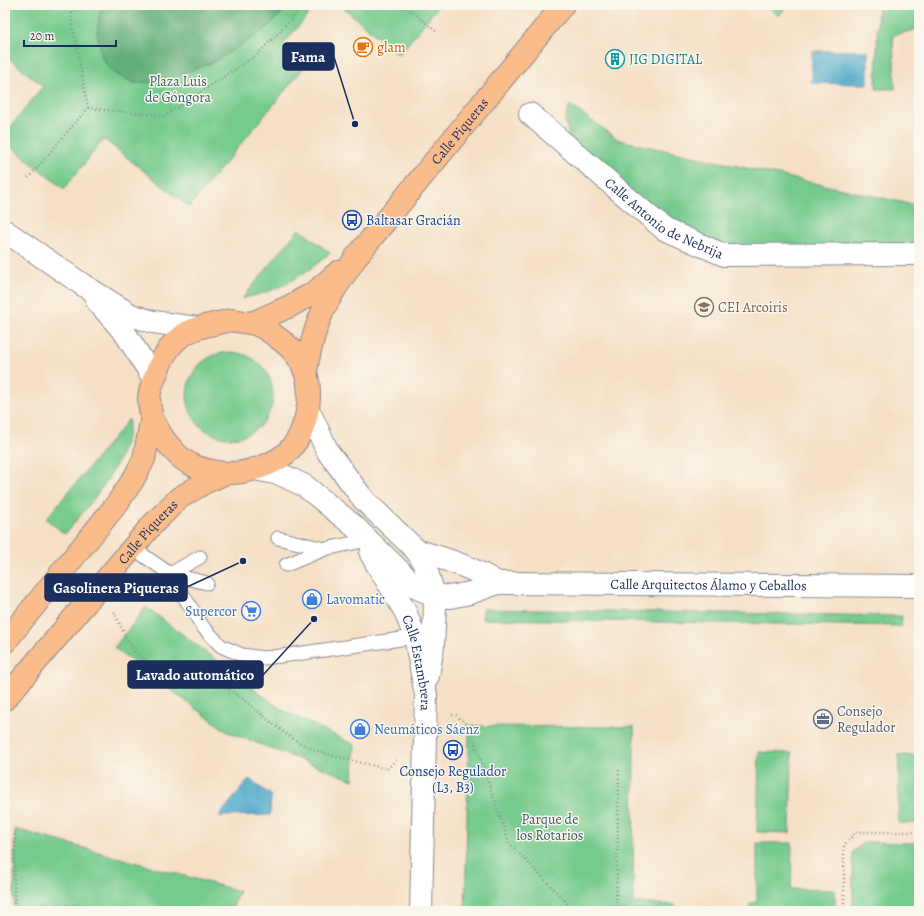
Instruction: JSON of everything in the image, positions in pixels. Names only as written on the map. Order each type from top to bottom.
[{"type":"main road","name":"Calle Piqueras","points":[[306,371],[310,346],[325,307],[356,257],[563,5]]},
{"type":"main road","name":"Calle Piqueras","points":[[252,323],[290,306],[315,292],[356,257]]},
{"type":"main road","points":[[230,320],[252,323],[270,332],[287,345],[299,359],[306,371],[309,390],[308,409],[303,431],[292,447],[273,462],[254,469],[226,473],[201,470],[183,461],[162,436],[152,416],[149,398],[154,379],[168,347],[180,337],[197,328],[230,320]]},
{"type":"main road","points":[[5,642],[116,505],[133,480],[144,459],[152,416]]},
{"type":"main road","name":"Calle Piqueras","points":[[5,699],[151,526],[179,498],[206,482],[226,473]]},
{"type":"street","name":"Calle Antonio de Nebrija","points":[[530,114],[664,229],[724,255],[919,254]]},
{"type":"street","points":[[5,231],[83,285],[131,315],[153,322],[197,328]]},
{"type":"street","points":[[83,285],[125,333],[154,379]]},
{"type":"street","points":[[308,409],[328,452],[364,500],[417,551],[442,596],[434,626],[426,703]]},
{"type":"street","points":[[254,469],[280,474],[305,486],[359,533],[417,588],[442,596]]},
{"type":"street","name":"Calle Estambrera","points":[[359,533],[405,610],[415,637],[426,703],[421,911]]},
{"type":"street","name":"Calle Arquitectos Álamo y Ceballos","points":[[417,551],[439,556],[498,582]]},
{"type":"street","name":"Calle Arquitectos Álamo y Ceballos","points":[[442,596],[470,593],[498,582],[919,586]]},
{"type":"lane","points":[[286,565],[359,533]]},
{"type":"lane","points":[[278,538],[325,549]]},
{"type":"lane","points":[[134,548],[170,574],[207,583]]},
{"type":"lane","points":[[170,574],[200,556]]},
{"type":"lane","points":[[170,574],[203,627],[221,646],[242,655],[264,658],[415,637]]},
{"type":"path","points":[[76,5],[71,16],[88,108]]},
{"type":"path","points":[[88,108],[164,116],[258,54],[305,5]]},
{"type":"path","points":[[404,5],[437,32]]},
{"type":"path","points":[[28,178],[88,108]]},
{"type":"path","points":[[101,587],[130,645],[140,657],[151,665],[163,670],[215,682],[236,693],[293,739],[315,750],[387,769],[400,755]]},
{"type":"path","points":[[426,703],[456,715],[468,726],[509,843],[573,910]]},
{"type":"path","points":[[616,911],[619,769]]},
{"type":"path","points":[[15,829],[13,910],[199,911]]},
{"type":"path","points":[[844,911],[844,845],[856,832],[919,832]]},
{"type":"green space","name":"Plaza Luis de Góngora","points":[[5,5],[316,5],[283,45],[306,65],[189,207],[104,139],[64,189],[5,142],[5,134],[43,86],[5,55]]},
{"type":"green space","points":[[101,5],[290,5],[263,31],[216,61],[164,81],[135,83],[110,70],[102,57],[97,32]]},
{"type":"green space","points":[[340,5],[439,5],[399,55]]},
{"type":"green space","points":[[766,5],[787,5],[779,16]]},
{"type":"green space","points":[[878,5],[919,5],[919,29],[893,35],[895,89],[876,89]]},
{"type":"green space","points":[[570,105],[619,140],[919,206],[919,247],[727,249],[671,225],[570,141],[565,120]]},
{"type":"green space","points":[[299,229],[330,253],[310,269],[288,283],[269,291],[242,299]]},
{"type":"green space","points":[[230,352],[247,355],[261,364],[270,378],[273,395],[270,412],[261,426],[247,435],[230,438],[213,435],[199,426],[190,412],[187,395],[190,378],[199,364],[213,355]]},
{"type":"green space","points":[[129,419],[128,434],[116,465],[96,495],[65,534],[46,519]]},
{"type":"green space","points":[[146,607],[282,710],[355,745],[353,780],[228,732],[114,648]]},
{"type":"green space","points":[[483,609],[902,616],[901,626],[482,619]]},
{"type":"green space","name":"Parque de los Rotarios","points":[[469,726],[634,727],[633,903],[675,905],[675,911],[465,911]]},
{"type":"green space","points":[[759,752],[792,753],[790,833],[757,832]]},
{"type":"green space","points":[[899,755],[919,756],[919,823],[898,823]]},
{"type":"green space","points":[[15,829],[239,891],[231,911],[14,908]]},
{"type":"green space","points":[[865,842],[919,843],[919,911],[853,911],[853,852]]},
{"type":"green space","points":[[757,843],[792,843],[791,889],[835,890],[835,911],[750,911],[750,903],[757,902]]},
{"type":"water","points":[[812,51],[868,51],[868,84],[812,83]]},
{"type":"water","points":[[249,779],[271,795],[270,815],[219,816]]},
{"type":"place","name":"glam","points":[[363,47]]},
{"type":"place","name":"JIG DIGITAL","points":[[615,59]]},
{"type":"place","name":"Fama","points":[[355,124]]},
{"type":"place","name":"Baltasar Gracián","points":[[352,220]]},
{"type":"place","name":"CEI Arcoiris","points":[[704,307]]},
{"type":"place","name":"Gasolinera Piqueras","points":[[243,561]]},
{"type":"place","name":"Lavomatic","points":[[312,599]]},
{"type":"place","name":"Supercor","points":[[251,611]]},
{"type":"place","name":"Lavado automático","points":[[314,619]]},
{"type":"place","name":"Consejo Regulador","points":[[823,719]]},
{"type":"place","name":"Neumáticos Sáenz","points":[[360,729]]},
{"type":"place","name":"Consejo Regulador (L3, B3)","points":[[453,750]]}]
